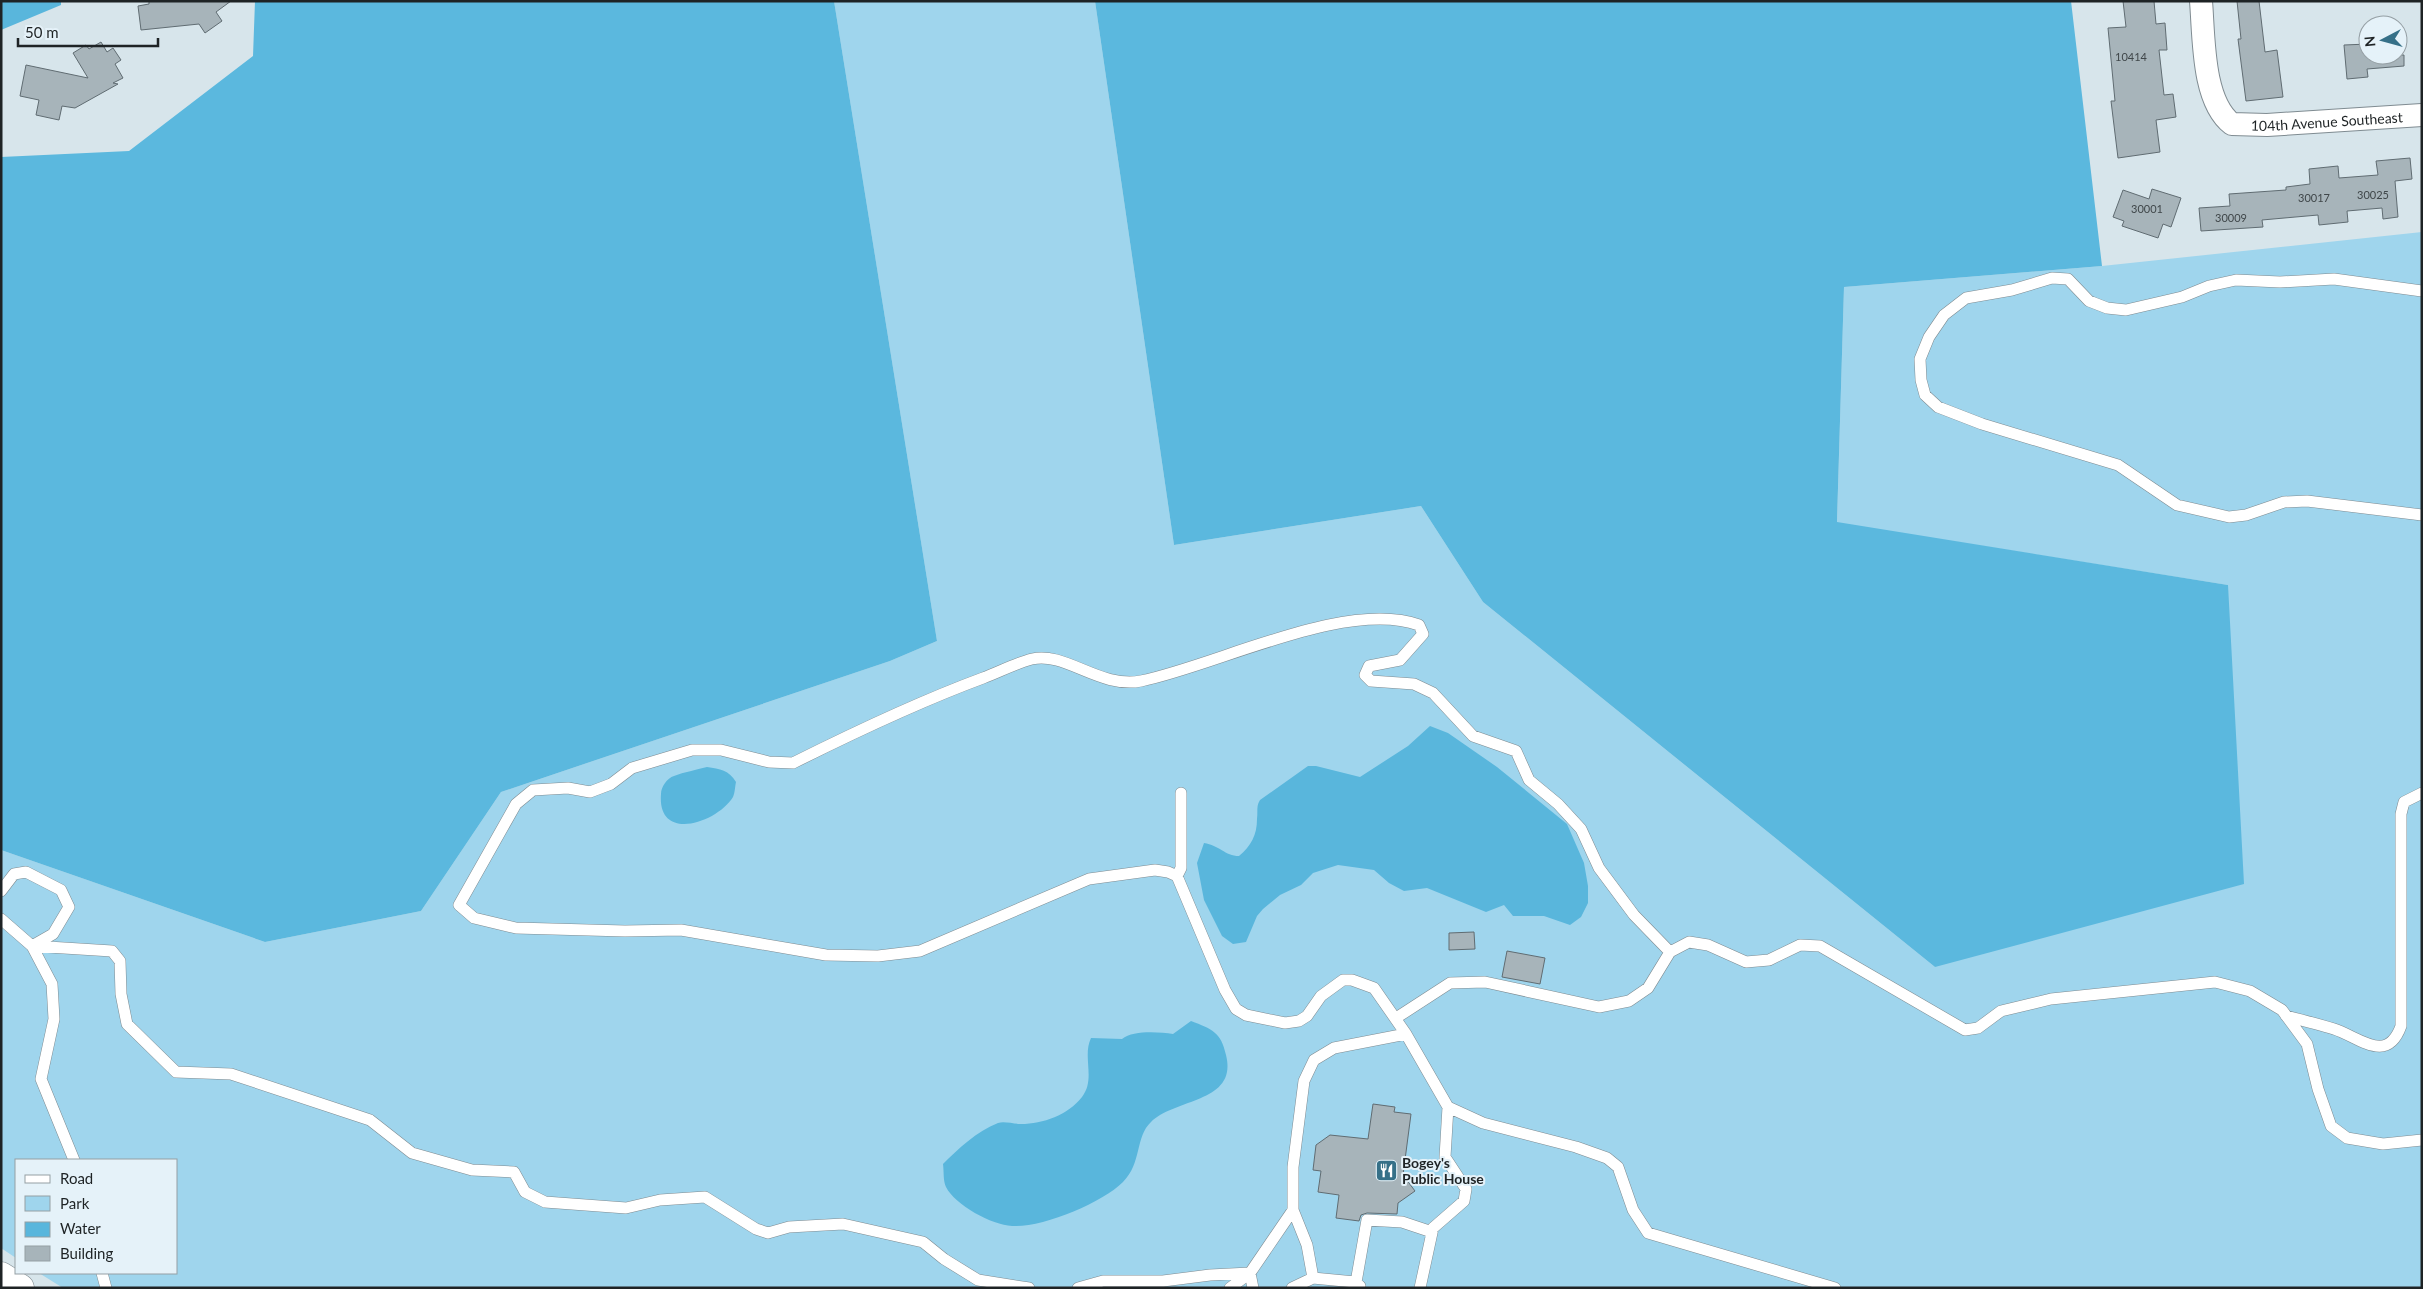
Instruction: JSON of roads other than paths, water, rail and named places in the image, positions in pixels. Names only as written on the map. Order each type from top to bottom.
[{"type":"street","name":"104th Avenue Southeast","points":[[2200,1],[2212,95],[2222,115],[2232,124],[2267,125],[2422,115]]},
{"type":"street","points":[[1,1276],[20,1288]]},
{"type":"lane","points":[[2422,291],[2334,280],[2280,282],[2236,280],[2209,286],[2174,300],[2126,310],[2107,308],[2089,301],[2068,279],[2052,278],[2012,290],[1966,298],[1944,315],[1928,337],[1920,359],[1921,380],[1926,395],[1938,407],[1982,424],[2118,465],[2177,505],[2230,517],[2246,515],[2284,502],[2307,501],[2422,515]]},
{"type":"lane","points":[[1420,1288],[1433,1228],[1464,1201],[1466,1189],[1446,1157],[1448,1107],[1406,1034],[1374,988],[1352,980],[1343,980],[1321,996],[1307,1016],[1299,1021],[1284,1023],[1246,1015],[1236,1009],[1225,990],[1176,876],[1168,872],[1155,870],[1089,880],[920,951],[878,956],[826,955],[681,930],[625,931],[516,928],[474,918],[458,905],[516,804],[533,790],[568,788],[590,792],[611,784],[632,768],[692,750],[722,750],[769,762],[793,763],[951,690],[1033,659],[1047,658],[1122,684],[1171,674],[1314,628],[1356,620],[1387,618],[1403,619],[1419,625],[1423,634],[1400,660],[1369,666],[1365,675],[1371,681],[1414,684],[1433,693],[1473,736],[1516,750],[1529,780],[1558,804],[1581,829],[1599,868],[1634,915],[1670,952]]},
{"type":"lane","points":[[1176,876],[1181,868],[1181,793]]},
{"type":"lane","points":[[2286,1016],[2336,1030],[2370,1046],[2389,1044],[2397,1038],[2401,1026],[2401,814],[2404,802],[2422,793]]},
{"type":"lane","points":[[1,891],[14,874],[26,872],[61,890],[69,907],[53,934],[32,946]]},
{"type":"lane","points":[[1,919],[32,946],[52,984],[54,1019],[41,1079],[74,1159]]},
{"type":"lane","points":[[1396,1018],[1450,983],[1485,982],[1599,1007],[1630,1001],[1648,988],[1670,952],[1689,942],[1708,945],[1746,962],[1769,960],[1800,945],[1820,946],[1965,1030],[1978,1028],[2001,1011],[2051,999],[2215,982],[2250,991],[2282,1010],[2307,1044],[2318,1089],[2331,1126],[2347,1138],[2383,1144],[2422,1140]]},
{"type":"lane","points":[[32,946],[112,951],[120,961],[121,994],[127,1024],[176,1072],[231,1074],[370,1120],[412,1153],[472,1170],[514,1172],[525,1192],[545,1202],[626,1208],[660,1200],[704,1196],[756,1229],[768,1233],[789,1227],[843,1224],[923,1242],[944,1259],[978,1280],[1029,1288]]},
{"type":"lane","points":[[1313,1278],[1307,1244],[1293,1210],[1293,1167],[1304,1081],[1314,1060],[1334,1048],[1406,1034]]},
{"type":"lane","points":[[1448,1107],[1483,1124],[1576,1147],[1607,1158],[1618,1167],[1633,1210],[1648,1233],[1834,1288]]},
{"type":"lane","points":[[1230,1288],[1250,1274],[1293,1210]]},
{"type":"lane","points":[[1292,1288],[1313,1278],[1357,1286],[1367,1220],[1402,1222],[1432,1232]]},
{"type":"lane","points":[[102,1274],[106,1288]]},
{"type":"lane","points":[[1078,1288],[1103,1281],[1163,1281],[1210,1275],[1250,1274]]},
{"type":"lane","points":[[1250,1274],[1253,1288]]},
{"type":"water","points":[[1,1],[61,1],[61,5],[1,30]]},
{"type":"water","points":[[1430,726],[1448,733],[1497,767],[1567,824],[1584,863],[1588,886],[1588,903],[1581,917],[1570,925],[1544,916],[1513,916],[1504,905],[1486,912],[1427,888],[1404,891],[1389,883],[1374,870],[1338,865],[1313,873],[1301,885],[1280,895],[1263,909],[1257,916],[1246,942],[1233,944],[1222,936],[1204,900],[1197,863],[1204,843],[1234,856],[1239,856],[1250,844],[1254,835],[1260,800],[1308,766],[1316,766],[1360,777],[1408,746]]},
{"type":"water","points":[[707,767],[724,771],[733,778],[736,782],[733,797],[725,806],[702,820],[690,824],[678,823],[668,819],[662,809],[661,794],[665,783],[674,776]]},
{"type":"water","points":[[1191,1021],[1210,1029],[1221,1041],[1226,1055],[1227,1071],[1223,1082],[1214,1091],[1202,1098],[1162,1114],[1151,1122],[1143,1135],[1129,1175],[1113,1190],[1087,1206],[1071,1213],[1039,1223],[1012,1226],[995,1222],[975,1213],[957,1201],[946,1187],[943,1164],[961,1147],[990,1126],[1003,1122],[1029,1124],[1046,1120],[1070,1109],[1082,1097],[1088,1083],[1088,1053],[1091,1038],[1122,1039],[1133,1034],[1146,1032],[1173,1034]]},
{"type":"place","name":"Bogey's Public House","points":[[1386,1170]]}]
